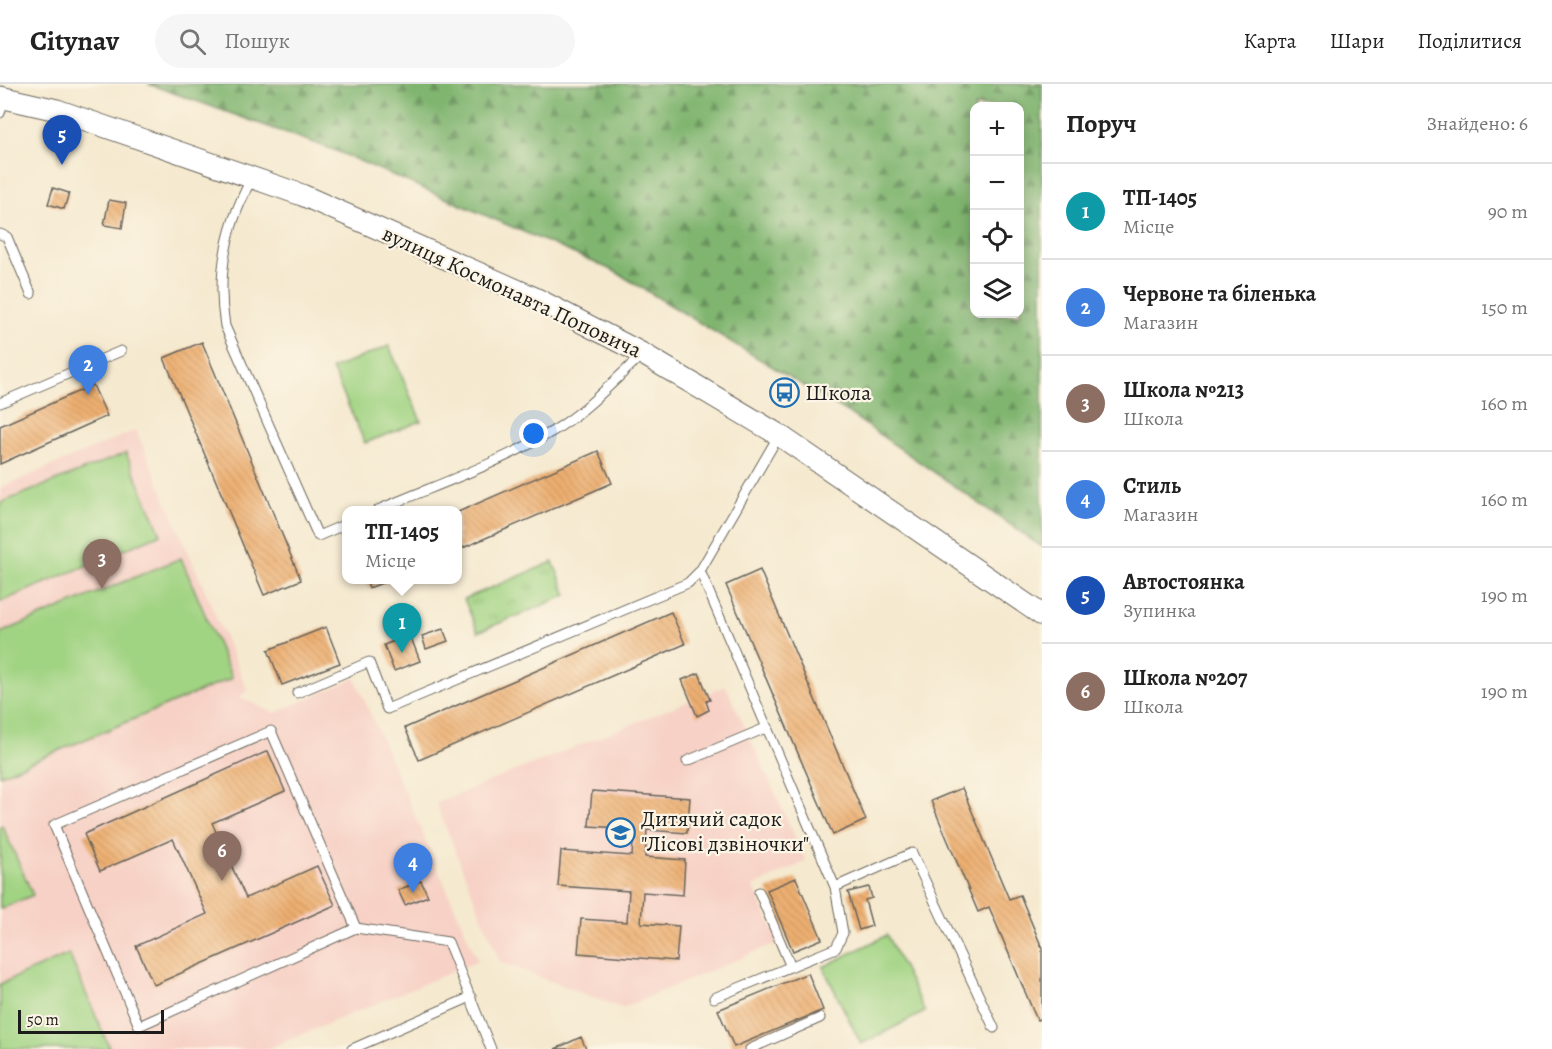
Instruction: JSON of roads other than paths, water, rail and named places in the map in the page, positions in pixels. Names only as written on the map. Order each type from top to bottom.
[{"type":"street","name":"вулиця Космонавта Поповича","points":[[1,103],[57,110],[302,195],[535,298],[643,354],[779,435],[1042,615]]},
{"type":"lane","points":[[252,177],[240,200],[226,242],[222,267],[221,302],[225,326],[318,536],[342,526]]},
{"type":"lane","points":[[0,234],[7,237],[31,294]]},
{"type":"lane","points":[[0,403],[120,351]]},
{"type":"lane","points":[[387,506],[518,450],[554,430],[591,402],[643,354]]},
{"type":"lane","points":[[297,693],[369,662],[387,709],[688,583],[700,571],[779,435]]},
{"type":"lane","points":[[700,571],[835,886],[842,922],[840,941],[836,948],[714,998]]},
{"type":"lane","points":[[687,761],[768,727]]},
{"type":"lane","points":[[356,928],[271,731],[54,825],[139,1026],[356,928],[448,942],[491,1049]]},
{"type":"lane","points":[[835,886],[912,853],[994,1028]]},
{"type":"lane","points":[[759,892],[791,967]]},
{"type":"lane","points":[[352,1049],[471,997]]},
{"type":"lane","points":[[750,1049],[820,1018]]},
{"type":"place","name":"Автостоянка","points":[[62,165]]},
{"type":"place","name":"Школа","points":[[784,393]]},
{"type":"place","name":"Червоне та біленька","points":[[88,395]]},
{"type":"place","name":"Школа №213","points":[[102,589]]},
{"type":"place","name":"ТП-1405","points":[[402,653]]},
{"type":"place","name":"Дитячий садок \"Лісові дзвіночки\"","points":[[620,832]]},
{"type":"place","name":"Школа №207","points":[[222,881]]},
{"type":"place","name":"Стиль","points":[[413,893]]}]
